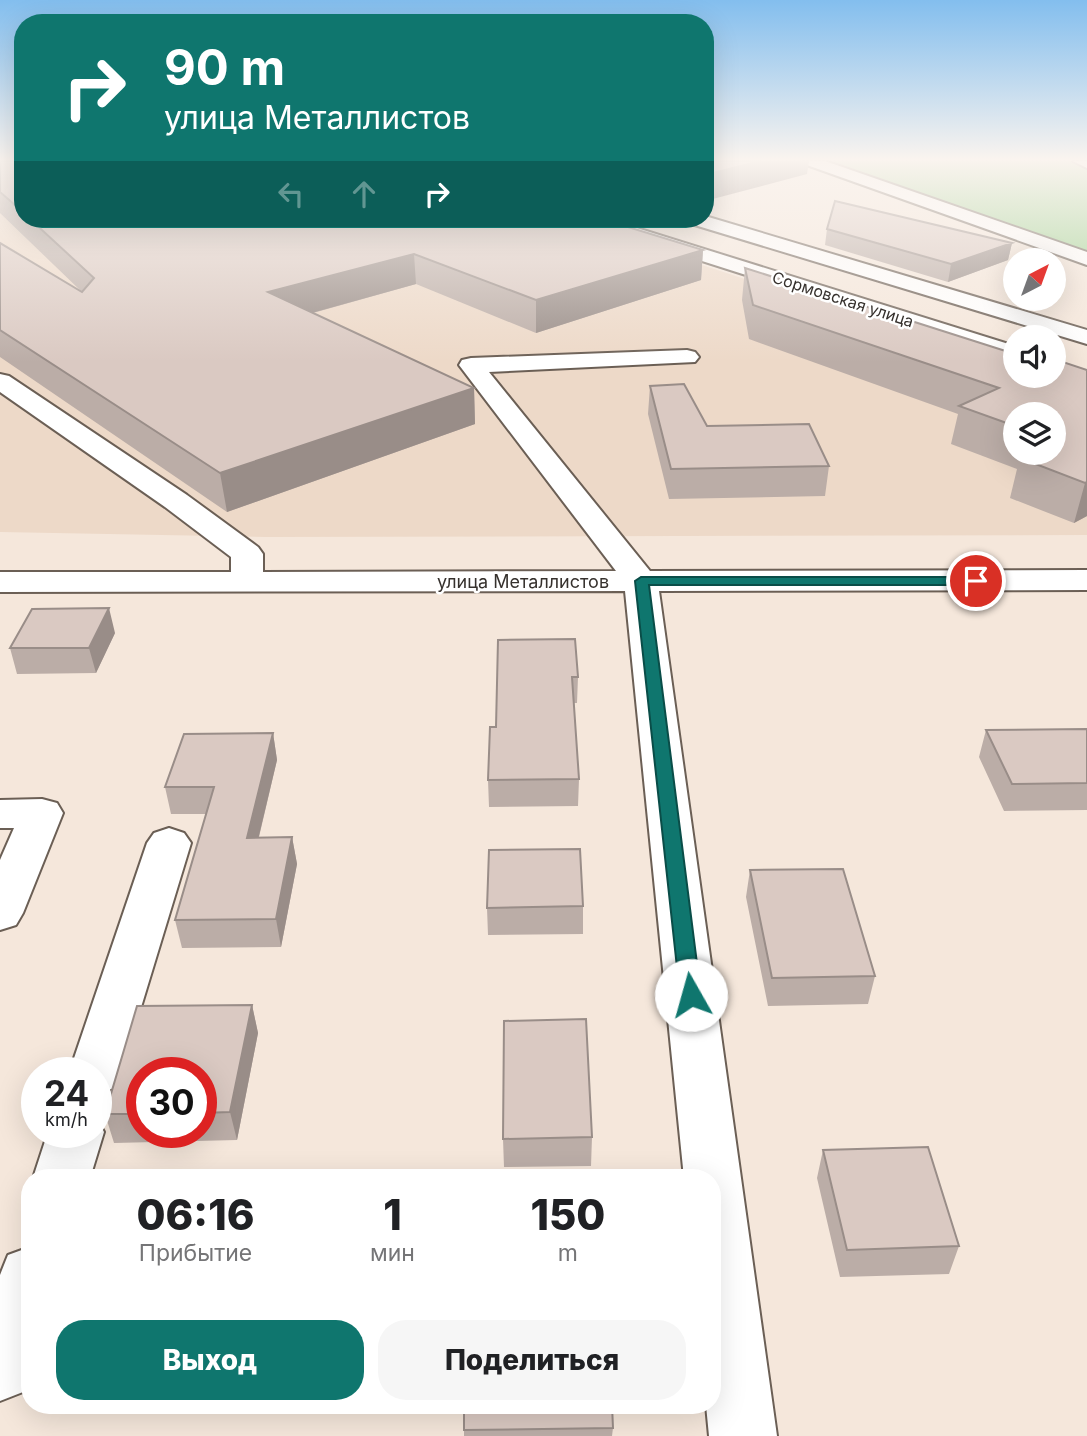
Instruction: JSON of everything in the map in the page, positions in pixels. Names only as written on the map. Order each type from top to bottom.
[{"type":"street","name":"Сормовская улица","points":[[618,228],[1003,350]]},
{"type":"street","points":[[725,228],[1087,337]]},
{"type":"street","points":[[999,228],[1087,259]]},
{"type":"street","points":[[687,356],[471,365],[641,581],[711,1169]]},
{"type":"street","points":[[0,382],[247,554],[247,582]]},
{"type":"street","name":"улица Металлистов","points":[[0,582],[1087,580]]},
{"type":"street","points":[[0,814],[42,813],[0,913]]},
{"type":"street","points":[[100,1057],[169,843]]},
{"type":"street","points":[[64,1169],[71,1148]]},
{"type":"street","points":[[721,1252],[743,1436]]},
{"type":"street","points":[[0,1369],[21,1304]]},
{"type":"shaded area","points":[[0,228],[589,228],[1003,363],[1003,388],[1066,386],[1087,390],[1087,535],[266,537],[0,532]]},
{"type":"green space","points":[[1005,228],[1087,228],[1087,257]]},
{"type":"building","points":[[40,228],[631,228],[703,250],[536,300],[414,254],[268,292],[474,388],[220,473],[0,330],[0,243],[82,292],[94,278]]},
{"type":"building","points":[[949,228],[1012,243],[951,264],[827,229]]},
{"type":"building","points":[[745,268],[1003,350],[1003,388],[1066,388],[1066,363],[1087,370],[1087,482],[1038,465],[1066,465],[1066,402],[1003,402],[1003,422],[959,406],[999,388],[753,305]]},
{"type":"building","points":[[684,384],[707,426],[809,424],[829,466],[671,469],[650,386]]},
{"type":"building","points":[[109,608],[89,648],[10,648],[32,609]]},
{"type":"building","points":[[575,639],[578,677],[572,677],[579,779],[488,780],[490,727],[496,727],[498,640]]},
{"type":"building","points":[[1087,729],[1087,783],[1012,784],[986,730]]},
{"type":"building","points":[[273,733],[247,838],[292,837],[276,919],[175,920],[214,787],[165,787],[184,734]]},
{"type":"building","points":[[580,849],[583,906],[487,908],[489,850]]},
{"type":"building","points":[[843,869],[875,976],[772,978],[750,870]]},
{"type":"building","points":[[252,1005],[230,1112],[217,1112],[217,1057],[126,1057],[126,1114],[112,1114],[112,1090],[137,1006]]},
{"type":"building","points":[[586,1019],[592,1137],[503,1139],[504,1021]]},
{"type":"building","points":[[928,1147],[959,1246],[847,1250],[823,1150]]},
{"type":"building","points":[[464,1414],[612,1414],[613,1428],[464,1430]]},
{"type":"route","points":[[691,995],[641,581],[976,581]]}]
